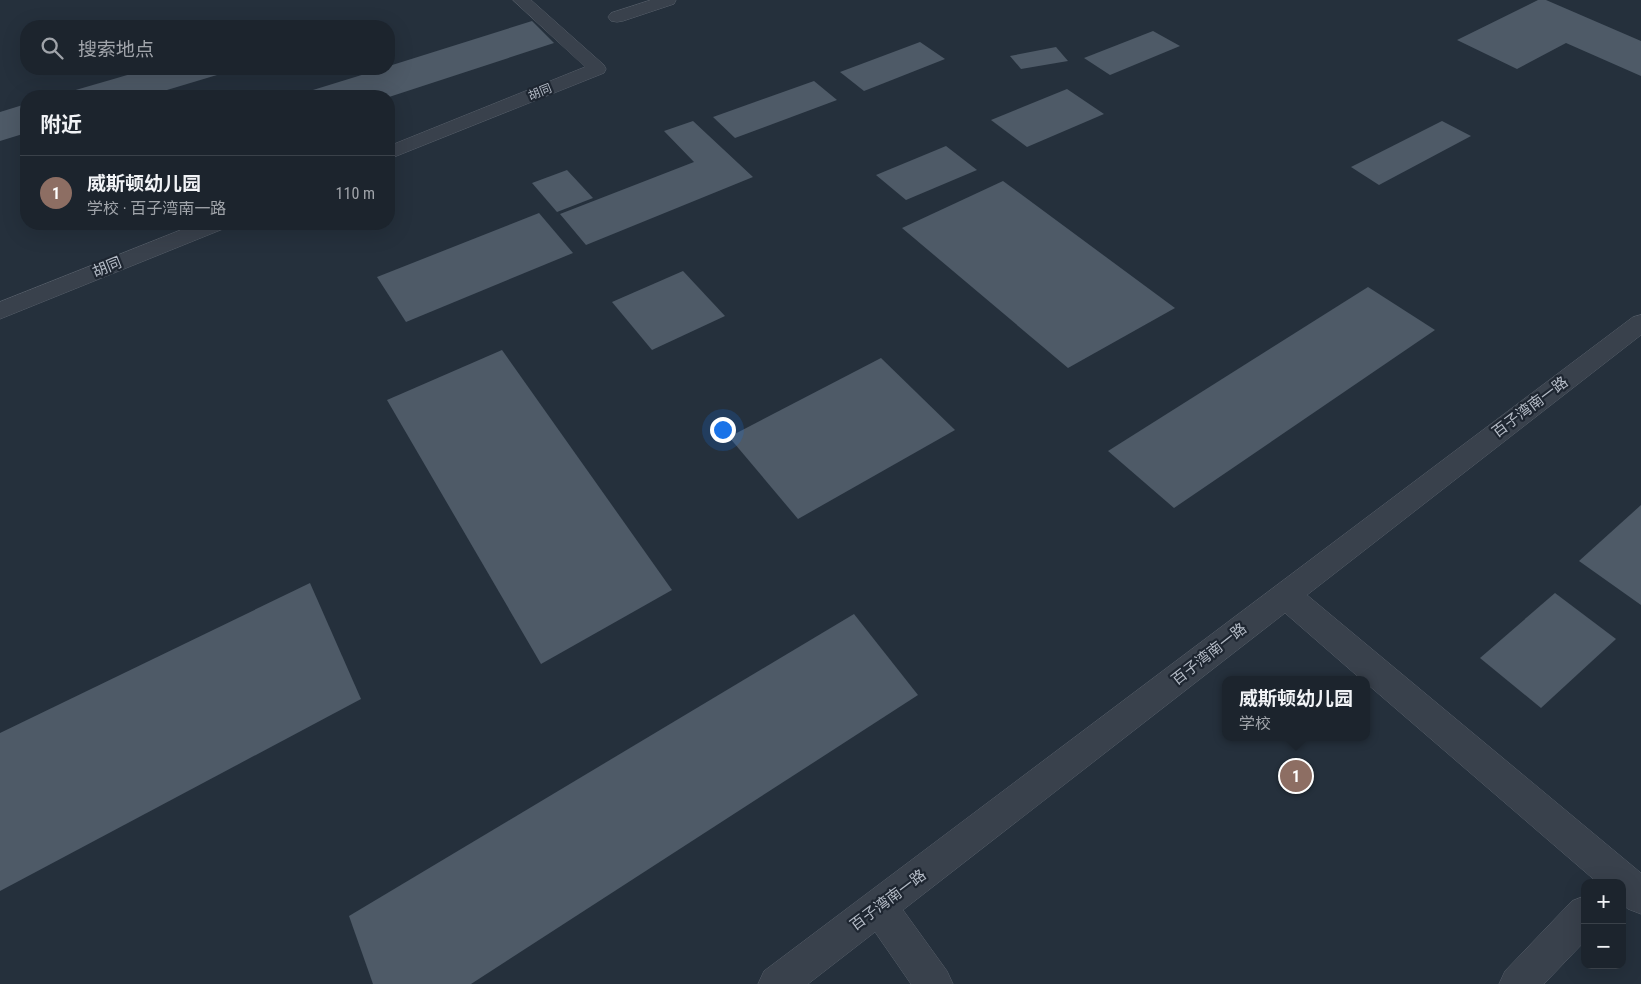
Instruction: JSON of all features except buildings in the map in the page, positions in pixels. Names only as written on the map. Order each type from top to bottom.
[{"type":"street","name":"胡同","points":[[395,151],[597,69],[521,0]]},
{"type":"street","points":[[616,17],[668,0]]},
{"type":"street","name":"胡同","points":[[0,310],[199,230]]},
{"type":"street","name":"百子湾南一路","points":[[776,984],[1641,323]]},
{"type":"street","points":[[1285,595],[1617,879]]},
{"type":"street","points":[[879,907],[934,984]]},
{"type":"street","points":[[1518,984],[1581,918]]},
{"type":"place","name":"威斯顿幼儿园","points":[[1296,776]]}]
